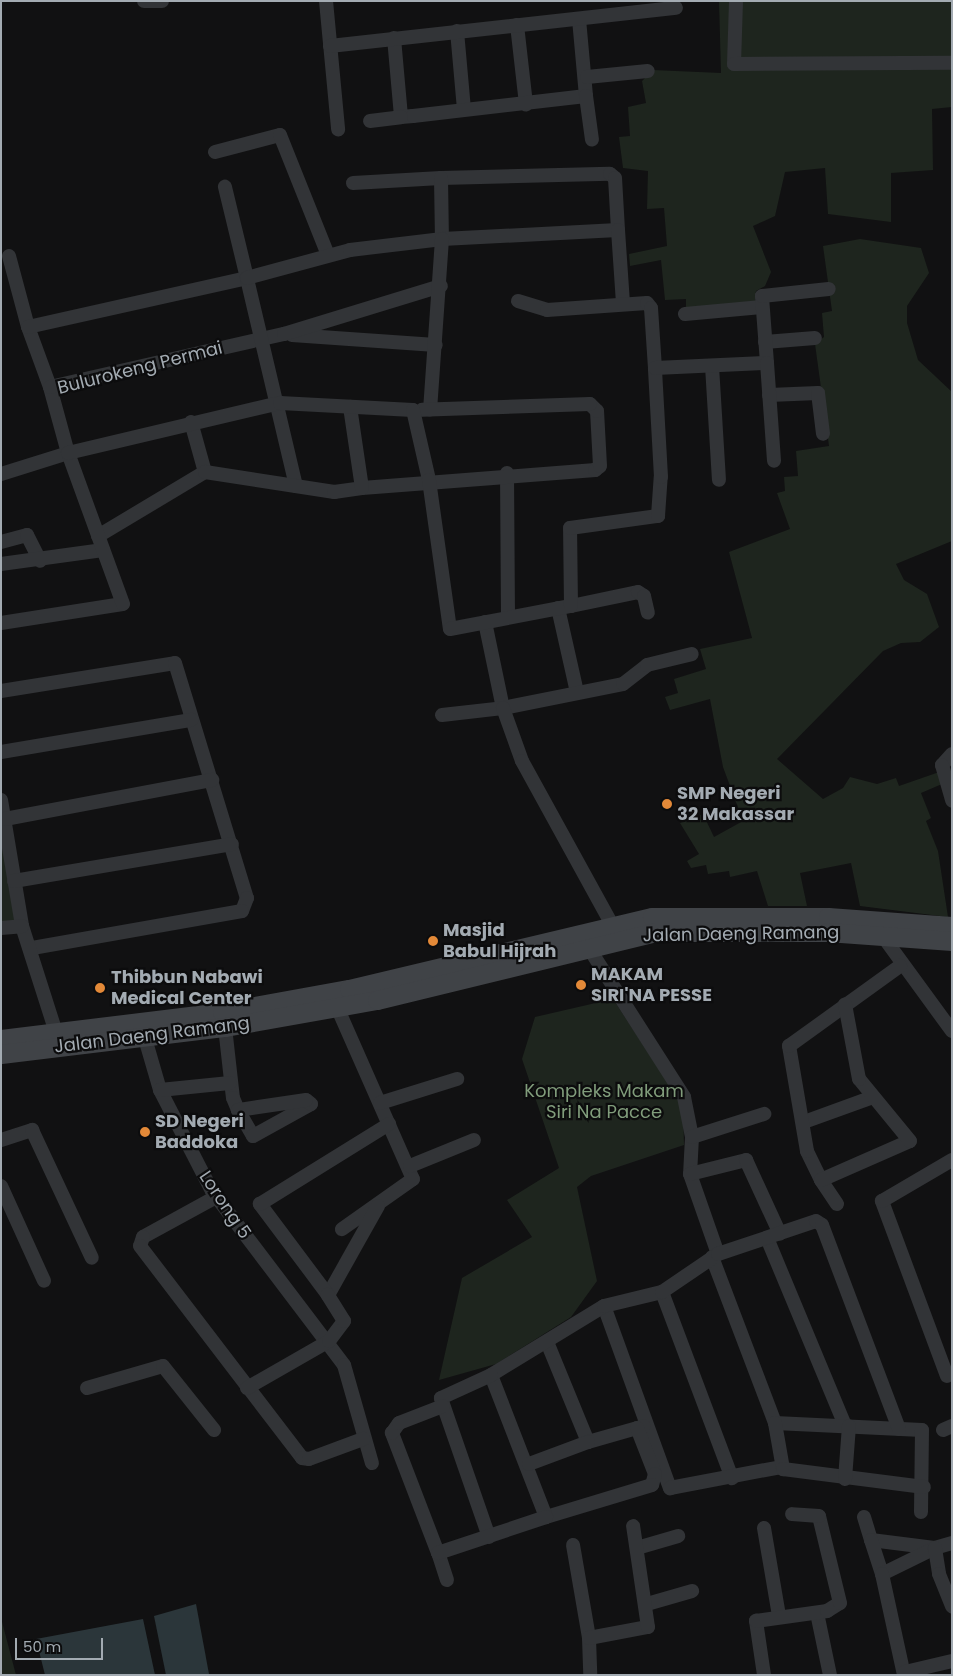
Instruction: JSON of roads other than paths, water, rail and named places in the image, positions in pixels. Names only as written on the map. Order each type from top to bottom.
[{"type":"main road","name":"Jalan Daeng Ramang","points":[[1,1054],[58,1040],[142,1030],[375,992],[583,939],[652,917],[773,924],[878,927],[952,926]]},
{"type":"main road","name":"Jalan Daeng Ramang","points":[[878,927],[952,941]]},
{"type":"main road","name":"Jalan Daeng Ramang","points":[[142,1030],[225,1027],[283,1008],[336,1007],[375,992]]},
{"type":"main road","name":"Jalan Daeng Ramang","points":[[1,1039],[58,1040]]},
{"type":"street","points":[[144,1],[162,1]]},
{"type":"street","points":[[326,1],[338,129]]},
{"type":"street","points":[[736,1],[734,64],[952,63]]},
{"type":"street","points":[[330,46],[676,8]]},
{"type":"street","points":[[579,19],[587,77],[586,96],[592,140]]},
{"type":"street","points":[[517,25],[526,104]]},
{"type":"street","points":[[457,31],[464,109]]},
{"type":"street","points":[[394,38],[401,117]]},
{"type":"street","points":[[587,77],[648,71]]},
{"type":"street","points":[[370,121],[586,96]]},
{"type":"street","points":[[215,152],[280,134],[328,255]]},
{"type":"street","points":[[353,183],[440,178],[610,174],[614,178],[623,304]]},
{"type":"street","points":[[430,410],[441,286],[440,178]]},
{"type":"street","points":[[225,187],[280,403],[296,486]]},
{"type":"street","points":[[28,327],[247,278],[328,255],[442,240],[618,230]]},
{"type":"street","points":[[9,256],[28,327],[50,387]]},
{"type":"street","name":"Bulurokeng Permai","points":[[1,623],[120,607],[123,601],[68,453],[50,387],[284,334],[441,286]]},
{"type":"street","points":[[774,461],[762,307],[765,294],[829,289]]},
{"type":"street","points":[[518,301],[547,310],[643,303],[651,308],[660,514],[570,528],[565,607],[578,692]]},
{"type":"street","points":[[685,314],[762,307]]},
{"type":"street","points":[[284,334],[436,345]]},
{"type":"street","points":[[765,342],[815,338]]},
{"type":"street","points":[[655,368],[767,363]]},
{"type":"street","points":[[712,366],[719,480]]},
{"type":"street","points":[[769,395],[818,393],[823,434]]},
{"type":"street","points":[[1,474],[68,453],[191,422],[280,403],[413,410],[590,404],[597,411],[598,469],[507,473],[429,480],[334,492],[205,472],[98,536]]},
{"type":"street","points":[[350,406],[362,488]]},
{"type":"street","points":[[413,410],[429,480],[450,629],[508,616],[641,593],[648,613]]},
{"type":"street","points":[[191,422],[205,472]]},
{"type":"street","points":[[507,473],[508,616]]},
{"type":"street","points":[[1,542],[27,536],[40,561]]},
{"type":"street","points":[[1,564],[40,561],[103,550]]},
{"type":"street","points":[[485,622],[503,708],[522,761],[615,930]]},
{"type":"street","points":[[442,714],[503,708],[623,684],[647,665],[692,654]]},
{"type":"street","points":[[1,691],[172,662],[178,667],[191,720],[232,844],[246,898],[242,911],[32,948]]},
{"type":"street","points":[[1,752],[191,720]]},
{"type":"street","points":[[952,754],[942,765],[952,801]]},
{"type":"street","points":[[5,819],[212,780]]},
{"type":"street","points":[[1,800],[22,926],[32,948],[58,1040]]},
{"type":"street","points":[[14,881],[232,844]]},
{"type":"street","points":[[1,928],[22,926]]},
{"type":"street","points":[[878,927],[900,966],[952,1031]]},
{"type":"street","points":[[583,939],[684,1097],[692,1137],[690,1174],[715,1255],[775,1423],[780,1467]]},
{"type":"street","points":[[837,1204],[808,1157],[804,1122],[789,1046],[900,966]]},
{"type":"street","points":[[821,1180],[909,1143],[910,1138],[859,1079],[846,1004]]},
{"type":"street","points":[[336,1007],[410,1166],[411,1183],[342,1229]]},
{"type":"street","points":[[225,1027],[230,1083],[238,1110]]},
{"type":"street","name":"Lorong 5","points":[[142,1030],[160,1090],[216,1197],[310,1325],[329,1341]]},
{"type":"street","points":[[380,1103],[456,1079]]},
{"type":"street","points":[[160,1090],[230,1083]]},
{"type":"street","points":[[804,1122],[874,1097]]},
{"type":"street","points":[[692,1137],[764,1114]]},
{"type":"street","points":[[247,1388],[329,1341],[344,1321],[328,1295],[260,1204],[389,1124]]},
{"type":"street","points":[[1,1140],[32,1130],[92,1258]]},
{"type":"street","points":[[410,1166],[474,1140]]},
{"type":"street","points":[[690,1174],[746,1160],[773,1236],[847,1426],[845,1479]]},
{"type":"street","points":[[947,1376],[946,1358],[882,1201],[952,1160]]},
{"type":"street","points":[[1,1186],[44,1281]]},
{"type":"street","points":[[216,1197],[143,1237],[139,1243],[247,1388],[305,1459],[363,1439]]},
{"type":"street","points":[[328,1295],[378,1206]]},
{"type":"street","points":[[489,1537],[443,1406],[445,1393],[491,1375],[604,1306],[662,1292],[715,1255],[816,1221],[822,1225],[899,1429]]},
{"type":"street","points":[[662,1292],[732,1478]]},
{"type":"street","points":[[438,1553],[546,1517],[652,1485],[655,1474],[643,1426],[604,1306]]},
{"type":"street","points":[[329,1341],[350,1382],[363,1439],[372,1463]]},
{"type":"street","points":[[547,1342],[588,1442]]},
{"type":"street","points":[[87,1388],[163,1366],[214,1430]]},
{"type":"street","points":[[491,1375],[529,1464],[546,1517]]},
{"type":"street","points":[[443,1406],[399,1423],[392,1433],[447,1580]]},
{"type":"street","points":[[775,1423],[924,1432],[924,1487],[921,1512]]},
{"type":"street","points":[[643,1426],[670,1488],[732,1478],[780,1467],[845,1479],[924,1487]]},
{"type":"street","points":[[529,1464],[588,1442],[643,1426]]},
{"type":"street","points":[[764,1675],[755,1625],[761,1619],[817,1613],[840,1603],[826,1537],[816,1514],[792,1514]]},
{"type":"street","points":[[864,1517],[882,1574],[904,1673],[952,1661]]},
{"type":"street","points":[[589,1638],[645,1630],[650,1623],[633,1526]]},
{"type":"street","points":[[764,1528],[779,1616]]},
{"type":"street","points":[[637,1548],[678,1536]]},
{"type":"street","points":[[871,1540],[935,1548]]},
{"type":"street","points":[[882,1574],[935,1548],[952,1543]]},
{"type":"street","points":[[572,1545],[589,1638],[590,1675]]},
{"type":"street","points":[[935,1548],[939,1574],[952,1606]]},
{"type":"street","points":[[647,1604],[692,1591]]},
{"type":"street","points":[[817,1613],[830,1675]]},
{"type":"place","name":"SMP Negeri 32 Makassar","points":[[667,804]]},
{"type":"place","name":"Masjid Babul Hijrah","points":[[433,941]]},
{"type":"place","name":"MAKAM SIRI'NA PESSE","points":[[581,985]]},
{"type":"place","name":"Thibbun Nabawi Medical Center","points":[[100,988]]},
{"type":"place","name":"SD Negeri Baddoka","points":[[145,1132]]},
{"type":"park label","name":"Kompleks Makam Siri Na Pacce","points":[[604,1102]]}]
